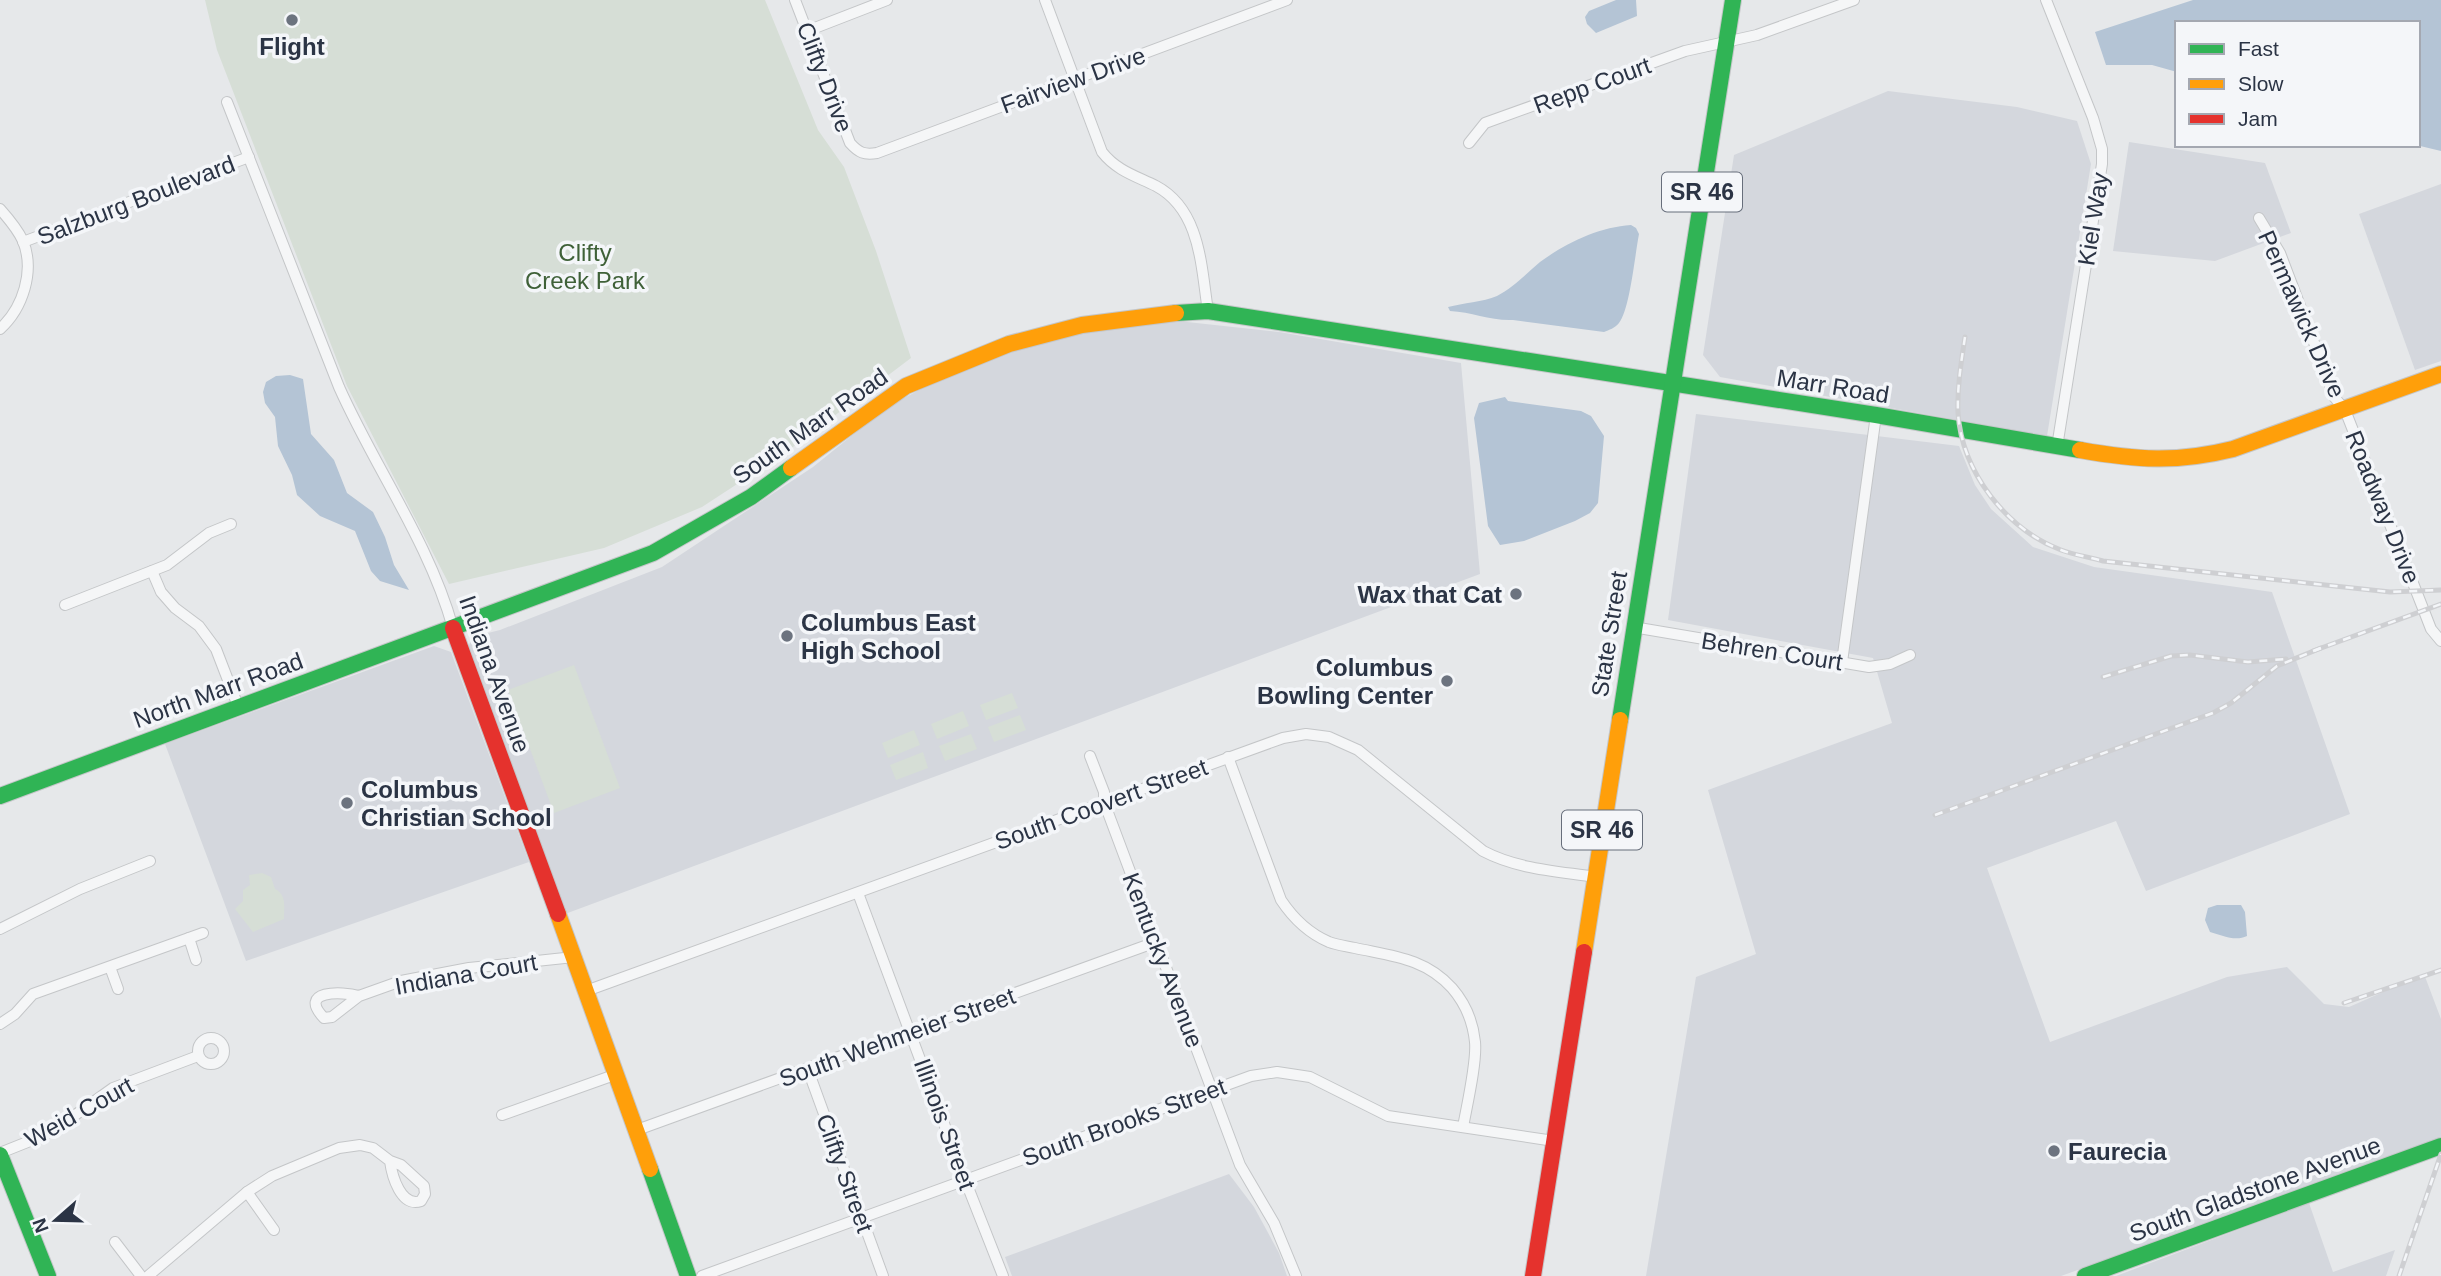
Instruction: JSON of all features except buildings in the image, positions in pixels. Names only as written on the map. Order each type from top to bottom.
[{"type":"main road","name":"State Street","points":[[1533,1276],[1732,0]]},
{"type":"main road","name":"Marr Road","points":[[1208,311],[1876,415],[2132,459],[2198,458],[2233,449],[2441,374]]},
{"type":"main road","name":"South Marr Road","points":[[453,628],[653,553],[751,497],[906,386],[1009,344],[1082,325],[1157,314],[1208,311]]},
{"type":"main road","name":"North Marr Road","points":[[0,796],[453,628]]},
{"type":"main road","name":"Indiana Avenue","points":[[453,628],[617,1074],[688,1276]]},
{"type":"main road","name":"South Gladstone Avenue","points":[[2085,1276],[2441,1146]]},
{"type":"main road","points":[[0,1154],[3,1174],[48,1276]]},
{"type":"street","name":"Clifty Drive","points":[[795,0],[850,143],[858,152]]},
{"type":"street","points":[[807,31],[887,0]]},
{"type":"street","points":[[1045,0],[1098,142],[1111,162],[1123,172],[1159,188],[1175,200],[1188,218],[1196,238],[1208,311]]},
{"type":"street","name":"Fairview Drive","points":[[858,152],[877,153],[1287,0]]},
{"type":"street","name":"Repp Court","points":[[1469,142],[1485,123],[1685,51],[1757,35],[1854,0]]},
{"type":"street","name":"Kiel Way","points":[[2046,0],[2093,118],[2102,149],[2102,164],[2057,447]]},
{"type":"street","name":"Indiana Avenue","points":[[227,102],[339,387],[434,572],[453,628]]},
{"type":"street","name":"Salzburg Boulevard","points":[[23,242],[249,157]]},
{"type":"street","points":[[0,209],[23,242],[26,263],[24,293],[8,322],[0,329]]},
{"type":"street","name":"Permawick Drive","points":[[2259,218],[2280,253],[2335,398],[2345,410]]},
{"type":"street","name":"Roadway Drive","points":[[2345,410],[2431,629],[2441,641]]},
{"type":"street","points":[[1842,662],[1876,415]]},
{"type":"street","points":[[65,605],[167,565],[209,533],[231,524]]},
{"type":"street","points":[[152,571],[161,592],[175,608],[199,626],[216,649],[238,706]]},
{"type":"street","name":"Behren Court","points":[[1633,627],[1869,667],[1890,664],[1910,655]]},
{"type":"street","name":"South Coovert Street","points":[[586,991],[1228,757],[1283,738],[1306,734],[1329,737],[1357,750],[1483,851],[1518,865],[1595,877]]},
{"type":"street","name":"Kentucky Avenue","points":[[1090,756],[1104,792],[1104,802],[1240,1165],[1274,1223],[1296,1276]]},
{"type":"street","points":[[1228,757],[1281,900],[1292,916],[1309,931],[1330,943],[1413,961],[1428,967],[1443,978],[1460,997],[1471,1019],[1475,1044],[1463,1127]]},
{"type":"street","points":[[0,929],[80,889],[150,861]]},
{"type":"street","name":"Illinois Street","points":[[858,893],[1003,1276]]},
{"type":"street","points":[[0,1024],[15,1014],[33,994],[203,933]]},
{"type":"street","points":[[189,938],[196,960]]},
{"type":"street","name":"South Wehmeier Street","points":[[637,1130],[1156,942]]},
{"type":"street","name":"Indiana Court","points":[[359,996],[401,981],[469,968],[574,957]]},
{"type":"street","points":[[110,967],[118,989]]},
{"type":"street","name":"Weid Court","points":[[0,1154],[57,1128],[113,1088],[198,1056]]},
{"type":"street","name":"Clifty Street","points":[[808,1070],[883,1276]]},
{"type":"street","name":"South Brooks Street","points":[[702,1276],[1251,1076],[1277,1072],[1310,1077],[1388,1115],[1554,1140]]},
{"type":"street","points":[[502,1115],[617,1074]]},
{"type":"street","points":[[148,1276],[169,1261],[247,1192],[272,1176],[338,1148],[360,1145],[373,1148],[390,1161]]},
{"type":"street","points":[[247,1192],[274,1230]]},
{"type":"street","points":[[115,1242],[141,1276]]},
{"type":"shaded area","points":[[1888,91],[2017,107],[2077,121],[2091,164],[2047,436],[1720,377],[1703,355],[1734,155]]},
{"type":"shaded area","points":[[2129,142],[2265,163],[2291,233],[2215,261],[2113,251]]},
{"type":"shaded area","points":[[2441,184],[2441,361],[2415,370],[2359,214]]},
{"type":"shaded area","name":"Columbus East High School","points":[[1178,321],[1279,332],[1461,363],[1480,574],[565,914],[468,648],[472,637],[500,630],[662,567],[813,467],[886,408],[932,383],[998,354],[1087,331]]},
{"type":"shaded area","points":[[1696,414],[1959,446],[1975,485],[1991,509],[2033,547],[2094,567],[2272,592],[2350,814],[2146,891],[2116,821],[1987,868],[2050,1042],[2227,977],[2287,967],[2324,1004],[2349,1007],[2424,974],[2441,1019],[2441,1139],[2061,1276],[1646,1276],[1696,977],[1756,954],[1708,790],[1892,723],[1873,658],[1668,620]]},
{"type":"shaded area","name":"Columbus Christian School","points":[[434,646],[451,652],[529,862],[246,961],[165,744]]},
{"type":"shaded area","points":[[1229,1174],[1254,1207],[1279,1253],[1287,1276],[1012,1276],[1005,1257]]},
{"type":"shaded area","points":[[2309,1203],[2333,1272],[2395,1250],[2386,1276],[2116,1276]]},
{"type":"green space","name":"Clifty Creek Park","points":[[205,0],[765,0],[818,130],[844,167],[876,251],[911,358],[789,450],[702,507],[604,548],[449,584],[347,386],[217,50]]},
{"type":"green space","points":[[574,665],[620,788],[554,813],[508,690]]},
{"type":"green space","points":[[1012,693],[1018,708],[986,720],[980,705]]},
{"type":"green space","points":[[963,711],[969,726],[937,739],[931,724]]},
{"type":"green space","points":[[1020,715],[1026,730],[994,742],[988,727]]},
{"type":"green space","points":[[914,730],[920,745],[888,758],[882,743]]},
{"type":"green space","points":[[971,734],[977,749],[945,761],[939,746]]},
{"type":"green space","points":[[923,752],[928,768],[896,780],[890,765]]},
{"type":"green space","points":[[262,873],[271,877],[275,889],[283,898],[284,919],[253,932],[235,909],[243,901],[243,890],[250,885],[249,875]]},
{"type":"water","points":[[1616,0],[1636,0],[1637,16],[1596,33],[1587,24],[1585,17],[1589,11]]},
{"type":"water","points":[[2193,0],[2441,0],[2441,151],[2420,146],[2420,21],[2175,21],[2175,71],[2152,65],[2106,65],[2095,32]]},
{"type":"water","points":[[1631,225],[1639,234],[1629,294],[1623,316],[1610,330],[1604,332],[1497,319],[1450,311],[1448,307],[1497,296],[1540,262],[1572,242],[1607,229]]},
{"type":"water","points":[[290,375],[303,379],[311,434],[334,460],[347,493],[373,512],[394,565],[409,590],[380,581],[371,571],[355,531],[320,516],[297,495],[292,475],[278,446],[275,417],[265,403],[263,392],[266,382],[276,376]]},
{"type":"water","points":[[1505,397],[1508,401],[1581,411],[1591,416],[1604,436],[1598,503],[1590,513],[1524,541],[1500,545],[1488,526],[1474,418],[1479,403]]},
{"type":"water","points":[[2217,905],[2241,905],[2245,912],[2247,936],[2233,938],[2210,932],[2205,920],[2208,908]]},
{"type":"railway","points":[[1965,337],[1958,413],[1968,456],[1990,496],[2005,513],[2041,541],[2066,552],[2103,561],[2390,592],[2441,590]]},
{"type":"railway","points":[[2313,651],[2441,604]]},
{"type":"railway","points":[[1935,815],[2213,713],[2231,703],[2277,666],[2321,648]]},
{"type":"railway","points":[[2103,677],[2171,656],[2190,655],[2248,662],[2286,659]]},
{"type":"railway","points":[[2344,1003],[2441,970]]},
{"type":"railway","points":[[2399,1276],[2441,1154]]},
{"type":"traffic: fast","points":[[1620,720],[1733,0]]},
{"type":"traffic: fast","points":[[1176,313],[1208,311],[1876,415],[2080,450]]},
{"type":"traffic: fast","points":[[0,796],[653,553],[751,497],[791,468]]},
{"type":"traffic: fast","points":[[2085,1276],[2441,1146]]},
{"type":"traffic: fast","points":[[0,1155],[48,1276]]},
{"type":"traffic: fast","points":[[650,1169],[688,1276]]},
{"type":"traffic: slow","points":[[791,468],[906,386],[1009,344],[1082,325],[1176,313]]},
{"type":"traffic: slow","points":[[2080,450],[2120,456],[2175,458],[2233,449],[2441,374]]},
{"type":"traffic: slow","points":[[1584,952],[1620,720]]},
{"type":"traffic: slow","points":[[558,914],[650,1169]]},
{"type":"traffic: jam","points":[[453,628],[558,914]]},
{"type":"traffic: jam","points":[[1533,1276],[1584,952]]},
{"type":"place","name":"Flight","points":[[292,20]]},
{"type":"place","name":"Wax that Cat","points":[[1516,594]]},
{"type":"place","name":"Columbus East High School","points":[[787,636]]},
{"type":"place","name":"Columbus Bowling Center","points":[[1447,681]]},
{"type":"place","name":"Columbus Christian School","points":[[347,803]]},
{"type":"place","name":"Faurecia","points":[[2054,1151]]}]
